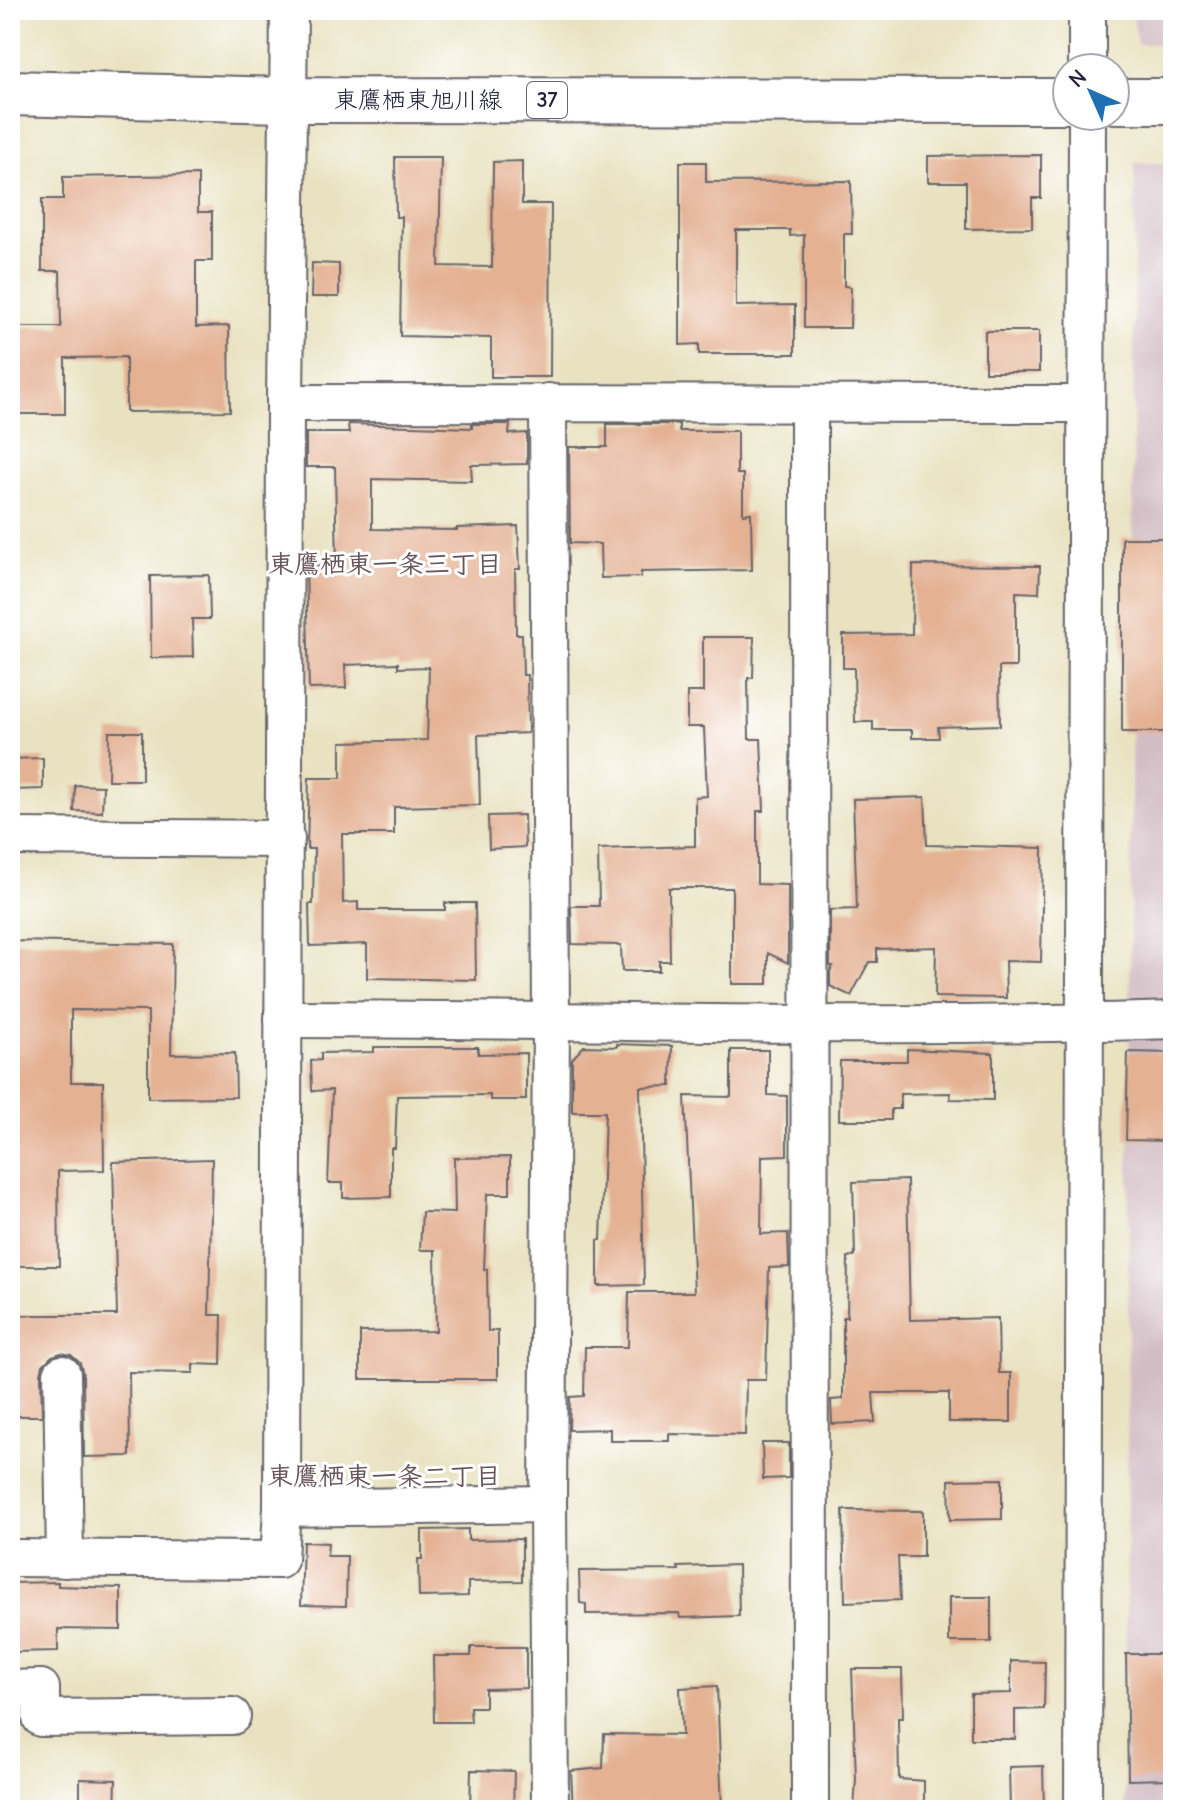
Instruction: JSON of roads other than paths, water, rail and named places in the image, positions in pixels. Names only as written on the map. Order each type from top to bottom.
[{"type":"main road","name":"東鷹栖東旭川線","points":[[10,93],[286,100],[1051,101]]},
{"type":"main road","points":[[1131,101],[1173,101]]},
{"type":"street","points":[[10,1558],[279,1560],[282,1508],[286,100],[289,10]]},
{"type":"street","points":[[1087,10],[1087,52]]},
{"type":"street","points":[[1083,1810],[1087,132]]},
{"type":"street","points":[[548,402],[550,1810]]},
{"type":"street","points":[[285,403],[1086,404]]},
{"type":"street","points":[[809,404],[810,1810]]},
{"type":"street","points":[[10,837],[286,839]]},
{"type":"street","points":[[283,1019],[551,1019],[808,1024],[1173,1020]]},
{"type":"street","points":[[62,1374],[65,1559]]},
{"type":"street","points":[[282,1508],[548,1504]]},
{"type":"street","points":[[10,1689],[41,1688],[41,1718],[232,1716]]},
{"type":"district","name":"東鷹栖東一条三丁目","points":[[385,565]]},
{"type":"district","name":"東鷹栖東一条二丁目","points":[[384,1477]]}]
